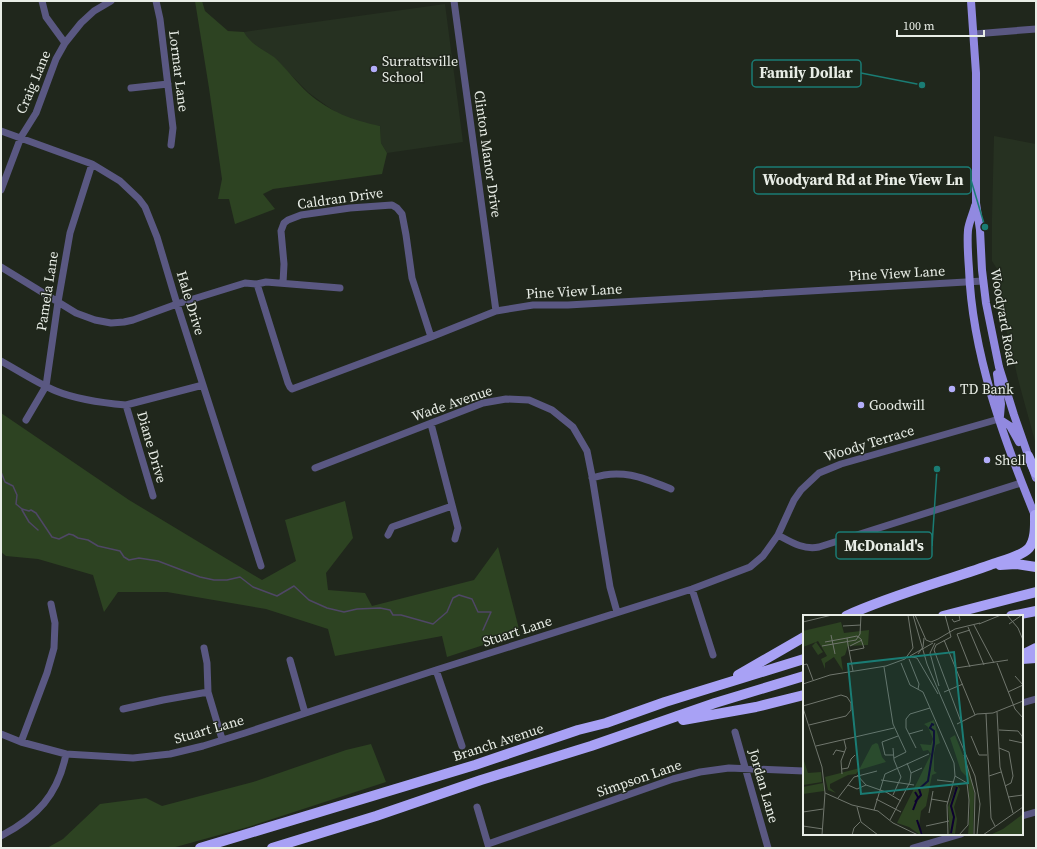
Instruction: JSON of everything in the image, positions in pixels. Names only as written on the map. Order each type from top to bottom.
[{"type":"highway","points":[[1028,456],[1036,473]]},
{"type":"highway","points":[[848,615],[1016,556],[1026,551],[1033,538],[1036,516]]},
{"type":"highway","points":[[979,569],[1009,564],[1036,567]]},
{"type":"highway","points":[[947,615],[1036,592]]},
{"type":"highway","points":[[1017,615],[1036,611]]},
{"type":"highway","points":[[689,695],[742,673],[803,638]]},
{"type":"highway","points":[[1023,654],[1036,648]]},
{"type":"highway","points":[[1023,659],[1036,658]]},
{"type":"highway","name":"Branch Avenue","points":[[200,848],[475,765],[803,659]]},
{"type":"highway","points":[[272,848],[376,816],[481,780],[615,738],[715,703],[803,676]]},
{"type":"highway","points":[[615,738],[696,717],[756,707],[803,696]]},
{"type":"main road","name":"Woodyard Road","points":[[971,1],[976,73],[976,203],[980,231],[983,281],[994,346],[1007,391],[1036,478]]},
{"type":"main road","name":"Woodyard Road","points":[[976,203],[968,228],[969,282],[975,329],[985,373],[999,419],[1021,483],[1036,516]]},
{"type":"main road","points":[[994,346],[1001,404],[999,419],[1010,426],[1028,456]]},
{"type":"street","points":[[42,1],[46,17],[65,43]]},
{"type":"street","name":"Craig Lane","points":[[1,190],[21,137],[36,113],[53,66],[65,43],[81,23],[94,11],[111,1]]},
{"type":"street","name":"Lormar Lane","points":[[156,1],[160,19],[173,128],[171,145]]},
{"type":"street","name":"Clinton Manor Drive","points":[[454,1],[496,311]]},
{"type":"street","points":[[974,34],[1036,29]]},
{"type":"street","points":[[131,88],[168,84]]},
{"type":"street","name":"Hale Drive","points":[[1,130],[92,164],[120,181],[139,199],[145,208],[157,237],[261,566]]},
{"type":"street","name":"Pamela Lane","points":[[26,420],[46,386],[58,302],[72,222],[92,164]]},
{"type":"street","name":"Caldran Drive","points":[[283,283],[284,264],[281,231],[284,224],[288,220],[301,215],[350,208],[392,205],[402,214],[412,278],[431,337]]},
{"type":"street","points":[[1,267],[69,310],[86,317],[111,323],[124,322],[245,283],[257,284],[266,282],[340,288]]},
{"type":"street","name":"Pine View Lane","points":[[257,284],[290,388],[302,386],[496,311],[532,306],[983,281]]},
{"type":"street","points":[[1,361],[56,391],[79,398],[126,405],[203,385]]},
{"type":"street","name":"Wade Avenue","points":[[315,468],[483,403],[506,399],[529,400],[552,410],[573,427],[587,451],[610,587],[617,612]]},
{"type":"street","name":"Diane Drive","points":[[126,405],[153,496]]},
{"type":"street","name":"Woody Terrace","points":[[778,535],[794,500],[801,490],[819,473],[833,466],[999,419]]},
{"type":"street","points":[[431,424],[458,528],[455,539]]},
{"type":"street","points":[[592,478],[602,475],[623,474],[641,477],[671,489]]},
{"type":"street","points":[[778,535],[800,546],[812,548],[819,547],[1021,483]]},
{"type":"street","points":[[388,535],[392,527],[452,506]]},
{"type":"street","name":"Stuart Lane","points":[[1,734],[21,742],[66,754],[133,758],[170,754],[203,746],[692,589],[750,567],[763,556],[778,535]]},
{"type":"street","points":[[692,589],[713,655]]},
{"type":"street","points":[[21,742],[47,673],[54,648],[55,623],[51,604]]},
{"type":"street","points":[[204,648],[207,663],[208,692],[222,739]]},
{"type":"street","points":[[290,660],[305,712]]},
{"type":"street","points":[[436,670],[462,746]]},
{"type":"street","points":[[123,709],[208,692]]},
{"type":"street","points":[[1023,703],[1036,699]]},
{"type":"street","name":"Jordan Lane","points":[[735,732],[768,848]]},
{"type":"street","points":[[1,836],[15,829],[38,810],[57,784],[63,771],[66,754]]},
{"type":"street","name":"Simpson Lane","points":[[489,846],[673,780],[700,772],[718,769],[803,771]]},
{"type":"street","points":[[477,807],[489,846]]},
{"type":"street","points":[[1023,816],[1036,812]]},
{"type":"street","points":[[913,848],[958,835]]},
{"type":"shaded area","points":[[445,4],[463,142],[387,153],[381,143],[380,126],[363,123],[338,114],[309,93],[274,58],[247,39],[244,32]]},
{"type":"shaded area","points":[[994,136],[1036,144],[1036,445],[1005,325],[999,272],[992,261]]},
{"type":"green space","points":[[195,1],[202,1],[205,11],[228,31],[244,32],[253,43],[274,57],[316,100],[351,118],[380,126],[381,143],[387,153],[382,174],[273,189],[263,194],[275,209],[235,224],[229,199],[218,199],[222,179]]},
{"type":"green space","points":[[1,413],[129,500],[262,580],[296,561],[285,520],[345,501],[353,538],[326,573],[328,590],[365,593],[372,606],[474,580],[498,547],[520,633],[447,657],[442,636],[335,656],[328,629],[266,609],[167,592],[118,592],[104,612],[93,575],[38,559],[6,556],[1,552]]},
{"type":"green space","points":[[371,744],[386,782],[248,827],[172,848],[47,848],[63,839],[100,804],[146,798],[162,806],[253,782],[346,750]]},
{"type":"waterway","points":[[1,472],[5,482],[13,486],[17,495],[16,504],[22,509],[29,511],[31,510],[36,513],[52,537],[59,539],[69,534],[73,535],[78,538],[88,540],[98,546],[120,551],[124,557],[129,560],[139,558],[158,561],[200,577],[214,580],[227,580],[240,577],[253,587],[277,596],[294,586],[309,600],[327,608],[344,612],[357,609],[380,608],[390,610],[393,615],[401,615],[433,624],[447,612],[453,598],[459,595],[472,599],[478,612],[491,612],[483,630]]},
{"type":"waterway","points":[[22,510],[29,522],[38,530]]},
{"type":"place","name":"Surrattsville School","points":[[374,69]]},
{"type":"place","name":"Family Dollar","points":[[922,85]]},
{"type":"place","name":"Woodyard Rd at Pine View Ln","points":[[985,227]]},
{"type":"place","name":"TD Bank","points":[[952,389]]},
{"type":"place","name":"Goodwill","points":[[861,405]]},
{"type":"place","name":"Shell","points":[[987,460]]},
{"type":"place","name":"McDonald's","points":[[937,469]]}]
